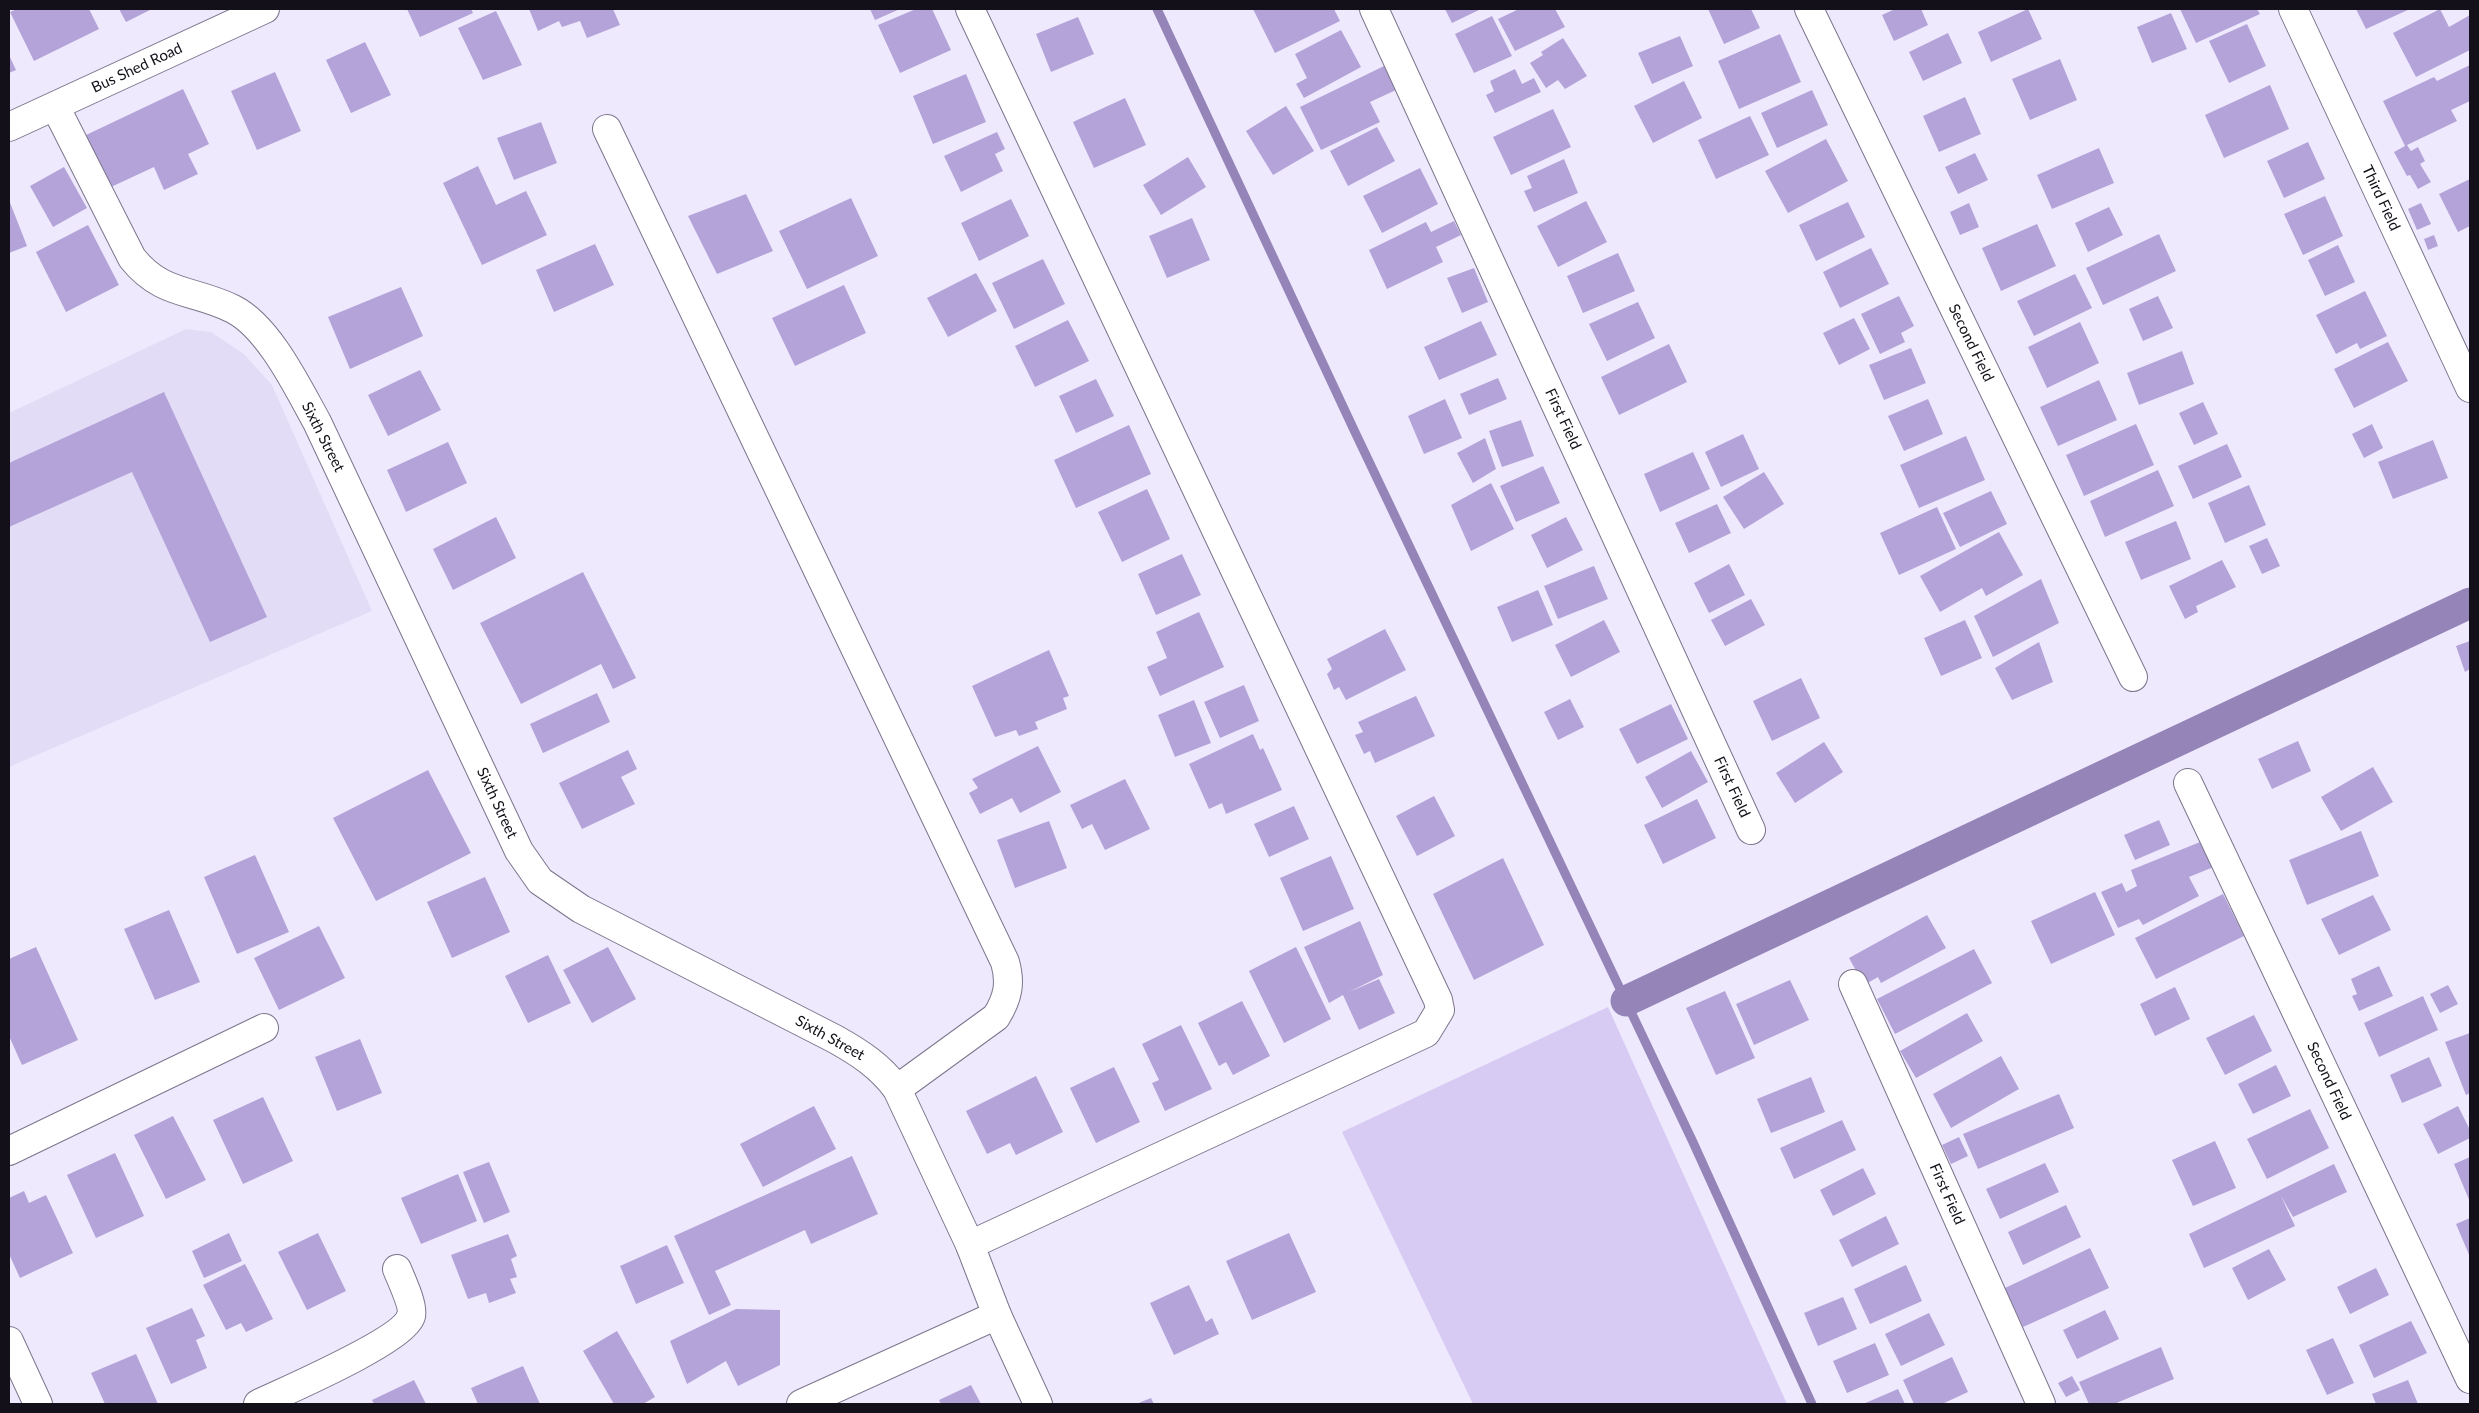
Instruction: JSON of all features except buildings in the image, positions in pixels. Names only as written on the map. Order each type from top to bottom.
[{"type":"street","name":"Bus Shed Road","points":[[9,127],[265,9]]},
{"type":"street","points":[[970,9],[1438,1000],[1440,1010],[1426,1033],[970,1245]]},
{"type":"street","name":"First Field","points":[[1374,9],[1751,830]]},
{"type":"street","name":"Second Field","points":[[1809,9],[2133,677]]},
{"type":"street","name":"Third Field","points":[[2293,9],[2470,388]]},
{"type":"street","name":"Sixth Street","points":[[55,106],[132,258],[140,269],[162,285],[235,309],[254,324],[296,384],[317,422],[514,842],[530,871],[540,881],[581,909],[854,1050],[872,1061],[886,1074],[897,1090],[970,1245],[997,1314],[1038,1404]]},
{"type":"street","points":[[607,129],[1005,962],[1008,987],[1006,1002],[996,1017],[897,1090]]},
{"type":"street","name":"Second Field","points":[[2188,783],[2470,1379]]},
{"type":"street","name":"First Field","points":[[1853,984],[2042,1404]]},
{"type":"street","points":[[9,1151],[264,1028]]},
{"type":"street","points":[[258,1404],[380,1344],[401,1330],[407,1323],[411,1311],[397,1269]]},
{"type":"street","points":[[801,1404],[997,1314]]},
{"type":"street","points":[[9,1341],[38,1404]]},
{"type":"shaded area","points":[[186,329],[211,332],[244,354],[272,385],[372,611],[9,767],[9,413]]},
{"type":"shaded area","points":[[1608,1007],[1787,1404],[1473,1404],[1342,1132]]},
{"type":"waterway","points":[[1157,9],[1354,430],[1692,1140],[1812,1404]]},
{"type":"waterway","points":[[1626,1001],[2470,603]]}]
